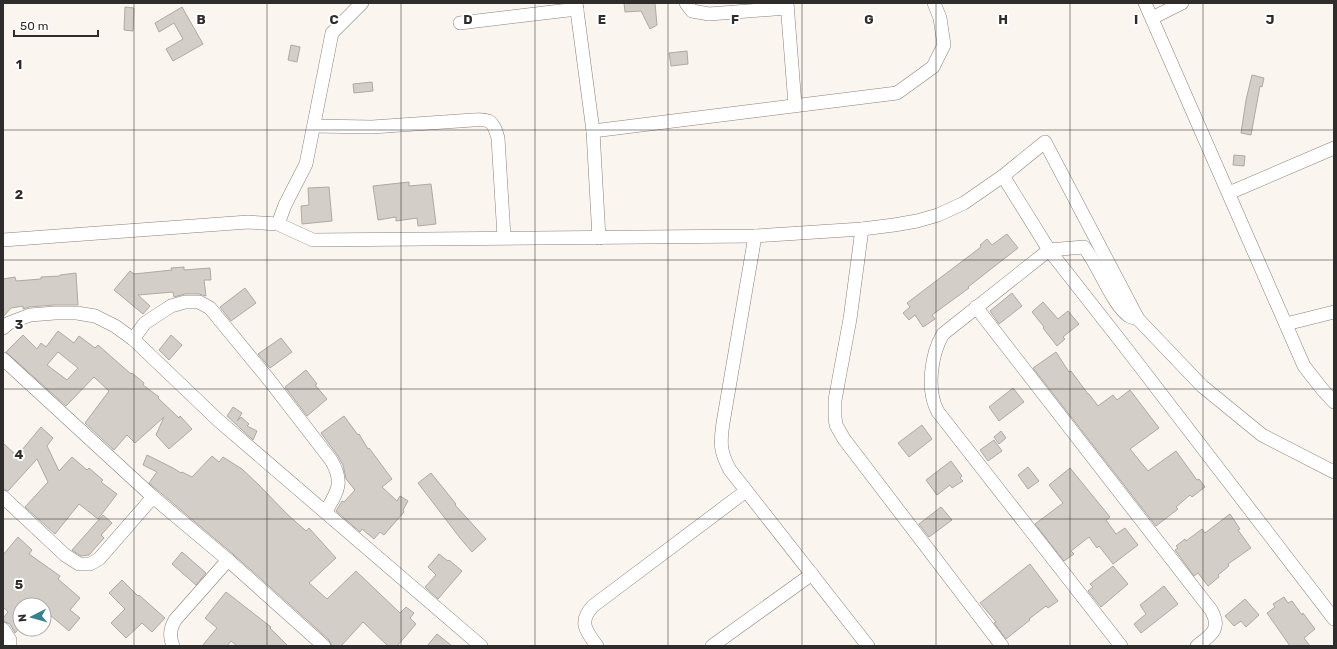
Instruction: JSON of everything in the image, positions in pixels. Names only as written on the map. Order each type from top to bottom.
[{"type":"street","points":[[278,224],[285,204],[306,164],[332,33],[362,3]]},
{"type":"street","points":[[686,3],[692,11],[709,14],[787,5],[795,105]]},
{"type":"street","points":[[593,131],[897,93],[933,67],[944,45],[940,18],[934,3]]},
{"type":"street","points":[[1145,3],[1304,366],[1322,390],[1334,402]]},
{"type":"street","points":[[1152,18],[1182,3]]},
{"type":"street","points":[[460,23],[576,6],[593,131],[599,238]]},
{"type":"street","points":[[314,126],[372,126],[482,120],[490,121],[495,127],[498,138],[504,237]]},
{"type":"street","points":[[3,240],[248,222],[278,224],[313,240],[504,237],[599,238],[755,236],[862,229],[916,221],[938,215],[964,203],[1003,176],[1046,142],[1138,319],[1202,386],[1262,435],[1334,472]]},
{"type":"street","points":[[1229,193],[1334,148]]},
{"type":"street","points":[[1003,176],[1049,250],[1334,619]]},
{"type":"street","points":[[862,229],[850,319],[835,400],[836,425],[844,439],[1002,646]]},
{"type":"street","points":[[755,236],[721,438],[721,447],[724,459],[730,470],[746,491],[868,646]]},
{"type":"street","points":[[1120,646],[935,408],[931,394],[931,379],[940,339],[947,330],[1049,250],[1084,247],[1120,308],[1131,317],[1138,319]]},
{"type":"street","points":[[133,340],[145,323],[171,306],[185,302],[198,302],[210,308],[278,392],[335,468],[339,485],[335,496],[326,511]]},
{"type":"street","points":[[976,307],[1211,610],[1216,620],[1214,630],[1197,646]]},
{"type":"street","points":[[1286,324],[1334,312]]},
{"type":"street","points":[[3,328],[9,323],[30,315],[77,313],[95,316],[115,326],[133,340],[219,421],[326,511],[481,646]]},
{"type":"street","points":[[3,359],[154,497],[228,560],[324,646]]},
{"type":"street","points":[[597,646],[585,628],[584,620],[587,612],[746,491]]},
{"type":"street","points":[[3,497],[65,555],[79,564],[90,564],[99,559],[154,497]]},
{"type":"street","points":[[173,646],[170,636],[171,627],[175,620],[228,560]]},
{"type":"street","points":[[720,644],[812,574]]},
{"type":"street","points":[[3,629],[10,640],[10,646]]},
{"type":"building","points":[[624,3],[655,3],[657,25],[650,29],[641,11],[625,12]]},
{"type":"building","points":[[125,7],[134,8],[133,31],[124,30]]},
{"type":"building","points":[[182,7],[203,44],[173,61],[166,49],[183,39],[174,23],[159,32],[155,23]]},
{"type":"building","points":[[291,45],[300,47],[297,62],[288,60]]},
{"type":"building","points":[[687,51],[688,64],[671,66],[669,53]]},
{"type":"building","points":[[1252,75],[1264,78],[1262,87],[1260,86],[1251,135],[1241,133],[1246,100]]},
{"type":"building","points":[[372,82],[373,91],[354,93],[353,84]]},
{"type":"building","points":[[1234,155],[1245,156],[1244,166],[1233,165]]},
{"type":"building","points":[[409,182],[409,186],[431,184],[436,224],[418,226],[417,218],[396,221],[396,217],[378,220],[373,186]]},
{"type":"building","points":[[329,187],[332,221],[302,224],[301,206],[309,205],[308,188]]},
{"type":"building","points":[[1007,234],[1018,248],[968,287],[969,288],[932,315],[935,319],[923,327],[915,315],[909,320],[903,313],[910,307],[907,303],[981,247],[980,245],[987,239],[992,245]]},
{"type":"building","points":[[184,267],[184,270],[210,268],[211,280],[204,280],[206,296],[199,294],[185,294],[174,297],[173,292],[138,295],[150,306],[143,314],[114,290],[130,271],[134,274],[172,270],[171,268]]},
{"type":"building","points":[[76,273],[78,305],[54,305],[29,307],[23,309],[23,306],[11,308],[3,317],[3,279],[15,277],[16,281],[41,279],[41,277]]},
{"type":"building","points":[[245,288],[256,303],[231,321],[220,307]]},
{"type":"building","points":[[1012,293],[1022,306],[999,324],[990,311]]},
{"type":"building","points":[[1043,302],[1058,319],[1068,311],[1079,324],[1063,337],[1065,339],[1057,346],[1032,312]]},
{"type":"building","points":[[58,331],[74,343],[79,336],[95,348],[98,345],[131,374],[132,373],[144,383],[143,385],[159,397],[158,398],[179,418],[180,416],[192,429],[169,449],[156,435],[164,417],[135,443],[127,435],[114,450],[85,423],[109,391],[94,377],[66,406],[6,352],[23,335],[37,349],[41,343],[46,347]],"holes":[[[58,352],[78,368],[67,380],[47,365]]]},
{"type":"building","points":[[171,335],[182,345],[169,360],[159,350]]},
{"type":"building","points":[[281,338],[292,352],[270,368],[258,354]]},
{"type":"building","points":[[1056,352],[1069,372],[1071,371],[1098,406],[1113,395],[1117,400],[1130,390],[1159,428],[1130,449],[1148,471],[1176,451],[1197,480],[1199,479],[1205,487],[1192,497],[1190,495],[1176,507],[1178,509],[1156,526],[1033,368]]},
{"type":"building","points":[[306,370],[317,384],[315,385],[327,399],[307,416],[285,387]]},
{"type":"building","points":[[1013,388],[1024,402],[999,421],[989,407]]},
{"type":"building","points":[[233,407],[242,413],[237,421],[241,417],[249,424],[247,426],[257,431],[253,440],[227,416]]},
{"type":"building","points":[[344,416],[392,479],[382,487],[397,501],[400,496],[408,501],[403,510],[404,512],[384,535],[380,532],[374,539],[362,529],[360,532],[336,511],[342,501],[344,502],[355,490],[346,479],[343,465],[338,456],[321,433]]},
{"type":"building","points":[[922,425],[932,439],[909,457],[898,443]]},
{"type":"building","points":[[41,427],[53,438],[47,446],[59,471],[72,457],[87,470],[89,468],[103,480],[101,482],[117,494],[98,519],[79,504],[55,534],[25,507],[48,482],[37,459],[8,491],[3,489],[3,443],[17,456]]},
{"type":"building","points":[[1001,431],[1006,438],[999,444],[994,437]]},
{"type":"building","points":[[994,440],[1002,451],[988,461],[980,450]]},
{"type":"building","points":[[147,455],[181,473],[182,472],[192,477],[212,456],[219,462],[223,457],[242,469],[306,531],[309,528],[336,558],[309,583],[327,599],[356,571],[400,613],[406,607],[414,613],[410,618],[416,624],[397,646],[388,646],[363,622],[341,646],[332,646],[329,640],[233,554],[149,483],[157,472],[143,465]]},
{"type":"building","points":[[951,461],[962,476],[960,478],[963,481],[952,488],[950,485],[937,495],[926,480]]},
{"type":"building","points":[[1028,467],[1039,481],[1028,489],[1018,475]]},
{"type":"building","points":[[1070,468],[1110,517],[1106,520],[1116,534],[1125,528],[1138,545],[1113,564],[1099,546],[1097,548],[1089,537],[1071,551],[1074,554],[1064,561],[1035,524],[1063,503],[1049,485]]},
{"type":"building","points":[[431,473],[456,504],[455,505],[486,539],[472,552],[418,483]]},
{"type":"building","points":[[941,507],[952,520],[929,537],[919,524]]},
{"type":"building","points":[[1230,514],[1240,529],[1238,530],[1251,548],[1228,564],[1229,566],[1218,575],[1219,577],[1208,586],[1198,573],[1194,576],[1175,550],[1178,548],[1176,546],[1185,539],[1186,541],[1202,529],[1205,533]]},
{"type":"building","points":[[103,515],[112,523],[101,535],[104,538],[89,555],[81,556],[72,550]]},
{"type":"building","points":[[18,537],[32,550],[29,554],[60,576],[58,579],[80,598],[70,610],[80,618],[69,631],[52,617],[52,597],[12,597],[12,628],[10,624],[3,621],[3,618],[8,612],[3,607],[3,555]]},
{"type":"building","points":[[182,552],[206,573],[196,585],[172,564]]},
{"type":"building","points":[[439,554],[462,571],[438,599],[425,587],[436,575],[428,567]]},
{"type":"building","points":[[1030,564],[1058,601],[1048,608],[1046,606],[1006,639],[994,623],[996,622],[980,603]]},
{"type":"building","points":[[1113,566],[1128,584],[1101,607],[1088,591],[1093,587],[1090,584]]},
{"type":"building","points":[[122,580],[138,596],[139,595],[165,618],[152,632],[142,623],[126,638],[111,623],[125,609],[109,593]]},
{"type":"building","points":[[1164,586],[1178,604],[1141,633],[1134,624],[1146,614],[1140,605]]},
{"type":"building","points":[[226,592],[271,627],[270,628],[288,646],[237,646],[231,641],[227,646],[202,646],[217,628],[205,618]]},
{"type":"building","points":[[1284,597],[1288,603],[1292,601],[1315,629],[1304,638],[1310,646],[1290,646],[1267,613],[1275,607],[1273,604]]},
{"type":"building","points":[[1245,599],[1259,615],[1246,627],[1241,621],[1234,626],[1225,616]]},
{"type":"building","points":[[437,634],[452,646],[427,646]]}]
